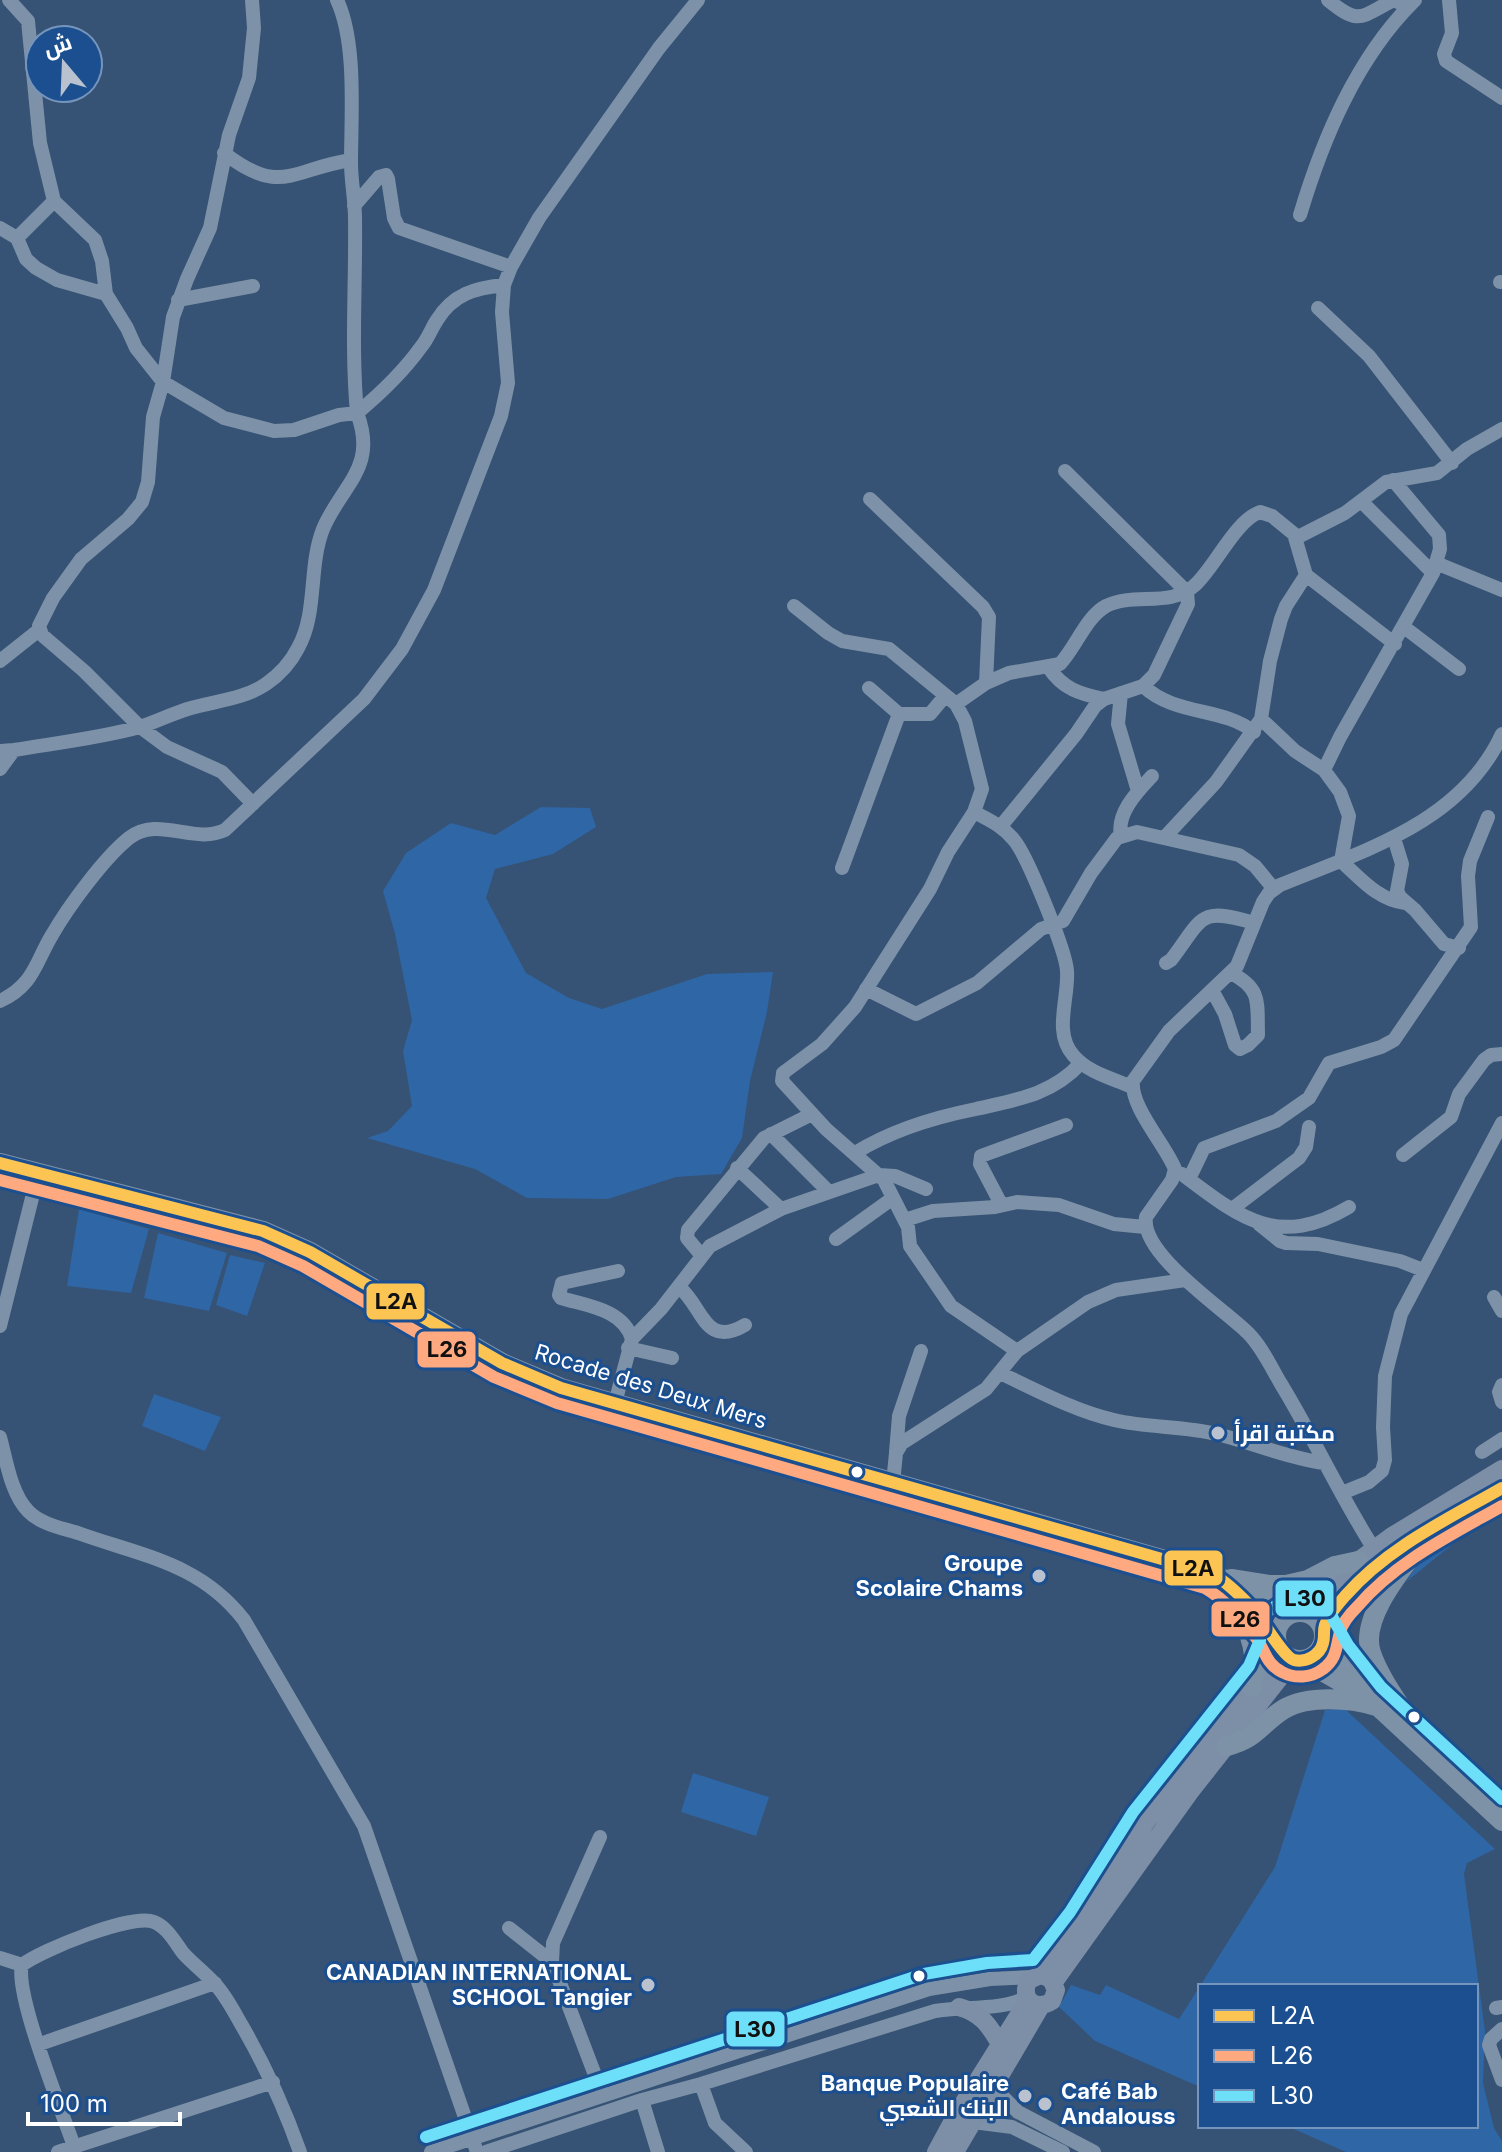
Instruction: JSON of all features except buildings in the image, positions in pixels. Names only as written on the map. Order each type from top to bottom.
[{"type":"highway","name":"Rocade des Deux Mers","points":[[0,1163],[263,1231],[310,1252],[502,1363],[544,1382],[1219,1576],[1256,1599],[1314,1617],[1374,1703]]},
{"type":"highway","points":[[1424,1748],[1375,1664],[1368,1636],[1372,1617],[1432,1529]]},
{"type":"highway","points":[[1219,1576],[1286,1585],[1308,1580],[1366,1555]]},
{"type":"highway","name":"Rocade des Deux Mers","points":[[1219,1576],[1236,1592],[1283,1654],[1302,1661],[1374,1703],[1502,1821]]},
{"type":"highway","points":[[1219,1576],[1250,1637],[1255,1656],[1252,1687]]},
{"type":"highway","points":[[1276,1641],[1279,1623],[1296,1613]]},
{"type":"highway","points":[[1302,1661],[1319,1651],[1323,1633]]},
{"type":"highway","points":[[1227,1746],[1249,1739],[1285,1708],[1298,1703],[1346,1699],[1374,1703]]},
{"type":"main road","points":[[1296,1613],[1366,1555],[1411,1523],[1502,1469]]},
{"type":"main road","points":[[1323,1633],[1334,1610],[1373,1569],[1432,1529],[1502,1488]]},
{"type":"main road","points":[[1042,1978],[1165,1797],[1269,1663],[1276,1641]]},
{"type":"main road","points":[[1032,2001],[1025,1988],[1042,1978],[1282,1675],[1302,1661]]},
{"type":"main road","points":[[1032,2001],[1049,2003],[1054,1997],[1056,1990],[1042,1978]]},
{"type":"main road","points":[[936,2152],[1000,2044],[1032,2001]]},
{"type":"main road","points":[[955,2152],[994,2088],[1032,2001]]},
{"type":"main road","points":[[959,2007],[984,2018],[1000,2044]]},
{"type":"street","points":[[9,0],[28,21],[40,143],[54,201],[95,240],[102,261],[106,294],[142,357],[163,382],[224,418],[274,431],[294,430],[339,415],[357,413],[378,396],[421,348],[453,300],[476,289],[504,285]]},
{"type":"street","points":[[0,769],[7,750],[140,727],[171,714],[255,690],[291,659],[306,629],[319,541],[329,515],[363,458],[364,434],[357,413],[352,365],[354,206],[347,31],[337,0]]},
{"type":"street","points":[[0,1001],[27,981],[39,965],[50,937],[65,914],[130,837],[154,829],[211,835],[225,830],[379,683],[402,649],[434,590],[498,426],[506,397],[502,312],[504,285],[511,267],[539,218],[659,48],[698,0]]},
{"type":"street","points":[[1328,0],[1355,18],[1393,0],[1412,3]]},
{"type":"street","points":[[1449,0],[1452,33],[1444,54],[1446,61],[1502,98]]},
{"type":"street","points":[[0,661],[39,630],[45,610],[81,559],[128,519],[142,502],[148,482],[153,417],[163,382],[178,300],[210,228],[224,153],[249,78],[254,28],[252,1]]},
{"type":"street","points":[[1300,215],[1325,145],[1365,61],[1389,27],[1412,3]]},
{"type":"street","points":[[224,153],[252,172],[280,178],[351,160]]},
{"type":"street","points":[[354,206],[379,177],[386,175],[394,218],[399,228],[511,267]]},
{"type":"street","points":[[17,238],[54,201]]},
{"type":"street","points":[[0,228],[17,238],[26,259],[36,268],[57,280],[106,294]]},
{"type":"street","points":[[178,300],[253,286]]},
{"type":"street","points":[[1318,308],[1369,356],[1452,463]]},
{"type":"street","points":[[1296,538],[1345,513],[1377,487],[1393,480],[1431,475],[1502,429]]},
{"type":"street","points":[[1001,826],[1095,706],[1104,699],[1143,686],[1154,675],[1188,604],[1187,592],[1065,471]]},
{"type":"street","points":[[1324,770],[1345,727],[1404,627],[1434,568],[1441,542],[1436,530],[1393,480]]},
{"type":"street","points":[[870,499],[983,607],[989,617],[986,683]]},
{"type":"street","points":[[1361,501],[1434,568],[1502,590]]},
{"type":"street","points":[[869,688],[899,714],[930,714],[950,700],[1009,673],[1029,668],[1049,668],[1063,661],[1092,620],[1107,606],[1124,601],[1168,598],[1187,592],[1207,573],[1247,520],[1264,513],[1272,516],[1296,538],[1306,575],[1395,644]]},
{"type":"street","points":[[1164,838],[1201,800],[1258,726],[1281,619],[1306,575]]},
{"type":"street","points":[[794,606],[842,641],[889,649],[950,700],[965,721],[982,782],[974,812],[948,852],[930,889],[866,989],[831,1036],[781,1075],[784,1085],[812,1114],[879,1175],[905,1220],[910,1246],[943,1297],[951,1306],[1017,1351]]},
{"type":"street","points":[[1404,627],[1459,669]]},
{"type":"street","points":[[39,630],[140,727],[167,747],[222,772],[253,804]]},
{"type":"street","points":[[1049,668],[1067,688],[1104,699]]},
{"type":"street","points":[[1143,686],[1153,695],[1184,709],[1258,726],[1324,770],[1343,799],[1349,816],[1341,861]]},
{"type":"street","points":[[1121,693],[1118,724],[1138,791]]},
{"type":"street","points":[[842,868],[899,714]]},
{"type":"street","points":[[1423,1270],[1400,1261],[1318,1244],[1280,1241],[1175,1169],[1132,1087],[1135,1076],[1169,1031],[1231,973],[1241,959],[1263,902],[1274,889],[1394,838],[1443,807],[1480,771],[1502,734]]},
{"type":"street","points":[[1121,836],[1119,827],[1123,817],[1138,791],[1152,776]]},
{"type":"street","points":[[974,812],[1001,826],[1018,845],[1053,924],[1067,969],[1064,1036],[1069,1049],[1081,1063],[1132,1087]]},
{"type":"street","points":[[1189,1179],[1204,1148],[1276,1121],[1309,1098],[1329,1063],[1394,1040],[1471,927],[1470,861],[1488,817]]},
{"type":"street","points":[[866,989],[912,1013],[922,1012],[977,983],[1041,929],[1063,921],[1097,863],[1121,836],[1135,832],[1239,855],[1255,866],[1274,889]]},
{"type":"street","points":[[1394,838],[1402,864],[1397,891],[1444,944],[1459,948]]},
{"type":"street","points":[[1341,861],[1375,892],[1391,901],[1405,903]]},
{"type":"street","points":[[1166,963],[1203,919],[1213,914],[1254,923]]},
{"type":"street","points":[[1212,990],[1225,1014],[1235,1045],[1240,1049],[1248,1045],[1258,1035],[1257,997],[1251,985],[1231,973]]},
{"type":"street","points":[[1403,1155],[1451,1117],[1459,1094],[1484,1060],[1491,1055],[1502,1054]]},
{"type":"street","points":[[855,1153],[936,1119],[1001,1105],[1047,1089],[1081,1063]]},
{"type":"street","points":[[702,1256],[687,1238],[688,1230],[737,1168],[771,1134],[812,1114]]},
{"type":"street","points":[[1342,1493],[1369,1482],[1382,1471],[1383,1400],[1389,1356],[1401,1314],[1502,1123]]},
{"type":"street","points":[[1001,1204],[980,1164],[981,1156],[1066,1125]]},
{"type":"street","points":[[1232,1209],[1299,1158],[1306,1147],[1309,1127]]},
{"type":"street","points":[[771,1134],[829,1192]]},
{"type":"street","points":[[737,1168],[781,1209]]},
{"type":"street","points":[[1175,1169],[1172,1180],[1146,1217],[1145,1227],[1185,1280],[1252,1336],[1293,1402],[1342,1493],[1366,1555]]},
{"type":"street","points":[[0,1326],[38,1174]]},
{"type":"street","points":[[630,1344],[710,1246],[781,1209],[879,1175],[895,1176],[926,1189]]},
{"type":"street","points":[[836,1239],[893,1198]]},
{"type":"street","points":[[905,1220],[933,1211],[995,1207],[1017,1202],[1059,1205],[1114,1224],[1145,1227]]},
{"type":"street","points":[[1259,1224],[1292,1228],[1306,1226],[1333,1217],[1349,1207]]},
{"type":"street","points":[[615,1403],[630,1344],[629,1328],[621,1319],[559,1295],[562,1283],[618,1271]]},
{"type":"street","points":[[896,1453],[908,1438],[978,1395],[1017,1351],[1051,1326],[1103,1295],[1185,1280]]},
{"type":"street","points":[[679,1287],[687,1293],[708,1327],[718,1332],[734,1331],[745,1325]]},
{"type":"street","points":[[630,1344],[672,1358]]},
{"type":"street","points":[[893,1483],[899,1416],[921,1351]]},
{"type":"street","points":[[1000,1373],[1110,1419],[1144,1426],[1190,1428],[1299,1459],[1324,1463]]},
{"type":"street","points":[[1502,1385],[1499,1392],[1502,1402]]},
{"type":"street","points":[[0,1437],[20,1501],[31,1514],[50,1524],[166,1562],[193,1574],[227,1598],[244,1620],[364,1826],[475,2145]]},
{"type":"street","points":[[1482,1452],[1502,1439]]},
{"type":"street","points":[[600,1837],[553,1943],[552,1962],[603,2096]]},
{"type":"street","points":[[22,1965],[34,1956],[121,1924],[144,1920],[162,1926],[197,1968],[215,1983],[250,2039],[273,2082],[300,2152]]},
{"type":"street","points":[[509,1928],[552,1962]]},
{"type":"street","points":[[0,1958],[22,1965]]},
{"type":"street","points":[[22,1965],[23,1991],[75,2149]]},
{"type":"street","points":[[431,2152],[475,2145],[603,2096],[929,1989],[990,1979],[1042,1978]]},
{"type":"street","points":[[40,2044],[215,1983]]},
{"type":"street","points":[[486,2152],[642,2100],[905,2020],[959,2007],[1032,2001]]},
{"type":"street","points":[[1502,2029],[1489,2045],[1502,2080]]},
{"type":"street","points":[[58,2152],[75,2149],[273,2082]]},
{"type":"street","points":[[701,2084],[715,2123],[746,2152]]},
{"type":"street","points":[[994,2088],[1018,2112],[1094,2152]]},
{"type":"street","points":[[642,2100],[658,2152]]},
{"type":"street","points":[[973,2122],[1012,2127],[1063,2152]]},
{"type":"shaded area","points":[[541,807],[590,808],[596,827],[553,854],[495,869],[486,898],[526,973],[569,998],[602,1009],[707,974],[773,972],[750,1081],[742,1138],[721,1174],[676,1177],[608,1199],[527,1198],[475,1169],[367,1138],[388,1131],[412,1106],[403,1051],[412,1020],[383,891],[406,853],[451,823],[495,835]]},
{"type":"shaded area","points":[[79,1209],[149,1229],[131,1293],[67,1286]]},
{"type":"shaded area","points":[[158,1233],[227,1253],[209,1311],[144,1298]]},
{"type":"shaded area","points":[[230,1255],[265,1263],[247,1316],[216,1305]]},
{"type":"shaded area","points":[[154,1394],[221,1417],[205,1451],[142,1426]]},
{"type":"shaded area","points":[[1491,1510],[1480,1522],[1406,1582],[1431,1545]]},
{"type":"shaded area","points":[[1345,1709],[1495,1849],[1467,1863],[1464,1874],[1485,2031],[1483,2083],[1494,2128],[1502,2141],[1502,2152],[1346,2152],[1292,2128],[1478,2128],[1478,1984],[1201,1984],[1275,1867],[1325,1710]]},
{"type":"shaded area","points":[[693,1773],[769,1797],[756,1836],[681,1812]]},
{"type":"shaded area","points":[[1071,1985],[1100,1995],[1106,1985],[1179,2019],[1198,1989],[1198,2086],[1095,2041],[1059,2007]]},
{"type":"transit line","name":"L2A","points":[[0,1163],[263,1231],[310,1252],[502,1363],[561,1388],[1211,1573],[1248,1604],[1284,1652],[1294,1660],[1308,1659],[1319,1651],[1324,1641],[1325,1625],[1332,1613],[1380,1562],[1502,1488]]},
{"type":"transit line","name":"L26","points":[[0,1180],[258,1246],[303,1266],[494,1377],[557,1403],[1205,1588],[1220,1598],[1239,1618],[1257,1639],[1273,1666],[1292,1676],[1313,1674],[1328,1665],[1347,1619],[1389,1576],[1425,1550],[1502,1506]]},
{"type":"transit line","name":"L30","points":[[426,2137],[924,1974],[987,1963],[1033,1960],[1070,1912],[1133,1812],[1249,1666],[1268,1611],[1288,1598],[1316,1599],[1327,1608],[1348,1645],[1381,1687],[1502,1799]]},
{"type":"place","name":"مكتبة اقرأ","points":[[1218,1433]]},
{"type":"place","name":"Groupe Scolaire Chams","points":[[1039,1576]]},
{"type":"place","name":"CANADIAN INTERNATIONAL SCHOOL Tangier","points":[[648,1985]]},
{"type":"place","name":"Banque Populaire البنك الشعبي","points":[[1025,2096]]},
{"type":"place","name":"Café Bab Andalouss","points":[[1045,2104]]}]
